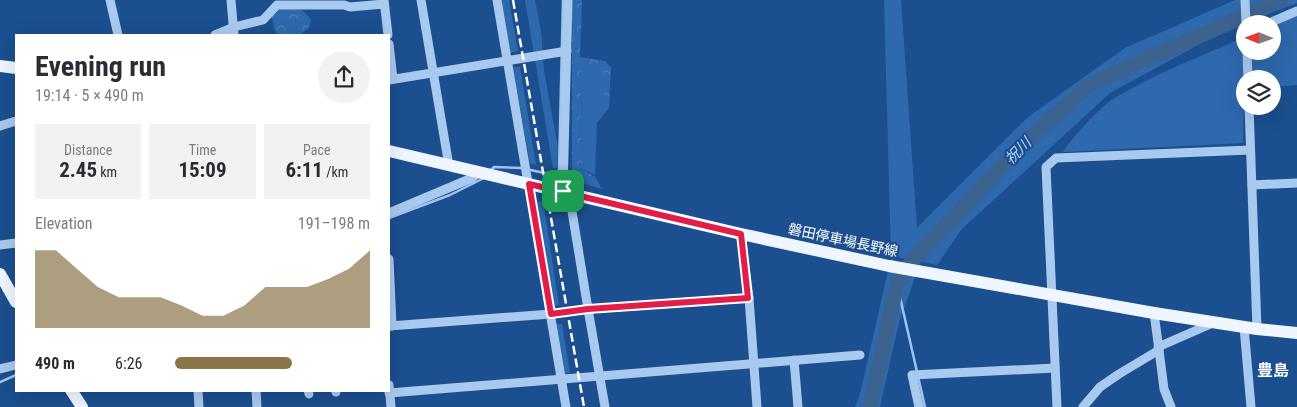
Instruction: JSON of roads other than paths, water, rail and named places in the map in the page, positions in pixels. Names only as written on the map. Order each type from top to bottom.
[{"type":"main road","points":[[0,66],[15,68]]},
{"type":"main road","name":"磐田停車場長野線","points":[[390,151],[741,234],[895,267],[1154,313],[1297,333]]},
{"type":"main road","points":[[0,274],[15,300]]},
{"type":"main road","points":[[72,392],[82,407]]},
{"type":"street","points":[[110,0],[118,34]]},
{"type":"street","points":[[231,0],[234,31]]},
{"type":"street","points":[[420,0],[449,166]]},
{"type":"street","points":[[498,0],[566,407]]},
{"type":"street","points":[[568,0],[566,192],[606,407]]},
{"type":"street","points":[[1245,0],[1246,15]]},
{"type":"street","points":[[220,34],[234,31],[263,20],[277,5],[344,5],[350,8],[384,2],[388,34]]},
{"type":"street","points":[[1281,18],[1297,11]]},
{"type":"street","points":[[390,62],[391,80],[566,51]]},
{"type":"street","points":[[1249,115],[1252,185],[1250,407]]},
{"type":"street","points":[[0,126],[15,121]]},
{"type":"street","points":[[1058,407],[1046,167],[1056,158],[1250,150]]},
{"type":"street","points":[[390,213],[472,178],[479,172]]},
{"type":"street","points":[[1252,185],[1297,183]]},
{"type":"street","points":[[741,234],[757,407]]},
{"type":"street","points":[[0,245],[15,243]]},
{"type":"street","points":[[390,326],[551,314],[588,309],[748,298]]},
{"type":"street","points":[[1154,313],[1164,388],[1171,407]]},
{"type":"street","points":[[1083,407],[1100,387],[1159,348],[1214,322]]},
{"type":"street","points":[[390,389],[600,376],[754,362],[860,355]]},
{"type":"street","points":[[794,360],[798,407]]},
{"type":"street","points":[[0,368],[15,365]]},
{"type":"street","points":[[919,407],[912,375],[1055,368]]},
{"type":"street","points":[[198,392],[199,407]]},
{"type":"street","points":[[256,392],[257,407]]},
{"type":"street","points":[[389,392],[391,407]]},
{"type":"waterway","points":[[491,170],[494,167],[521,168],[554,175],[559,170],[563,0]]},
{"type":"waterway","name":"祝川","points":[[870,407],[897,284],[913,260],[1025,143],[1090,84],[1281,0]]},
{"type":"waterway","points":[[390,218],[450,195],[484,178]]},
{"type":"waterway","points":[[897,284],[925,407]]},
{"type":"waterway","points":[[0,382],[15,375]]},
{"type":"railway","points":[[513,0],[584,407]]},
{"type":"district","name":"豊島","points":[[1273,370]]}]
